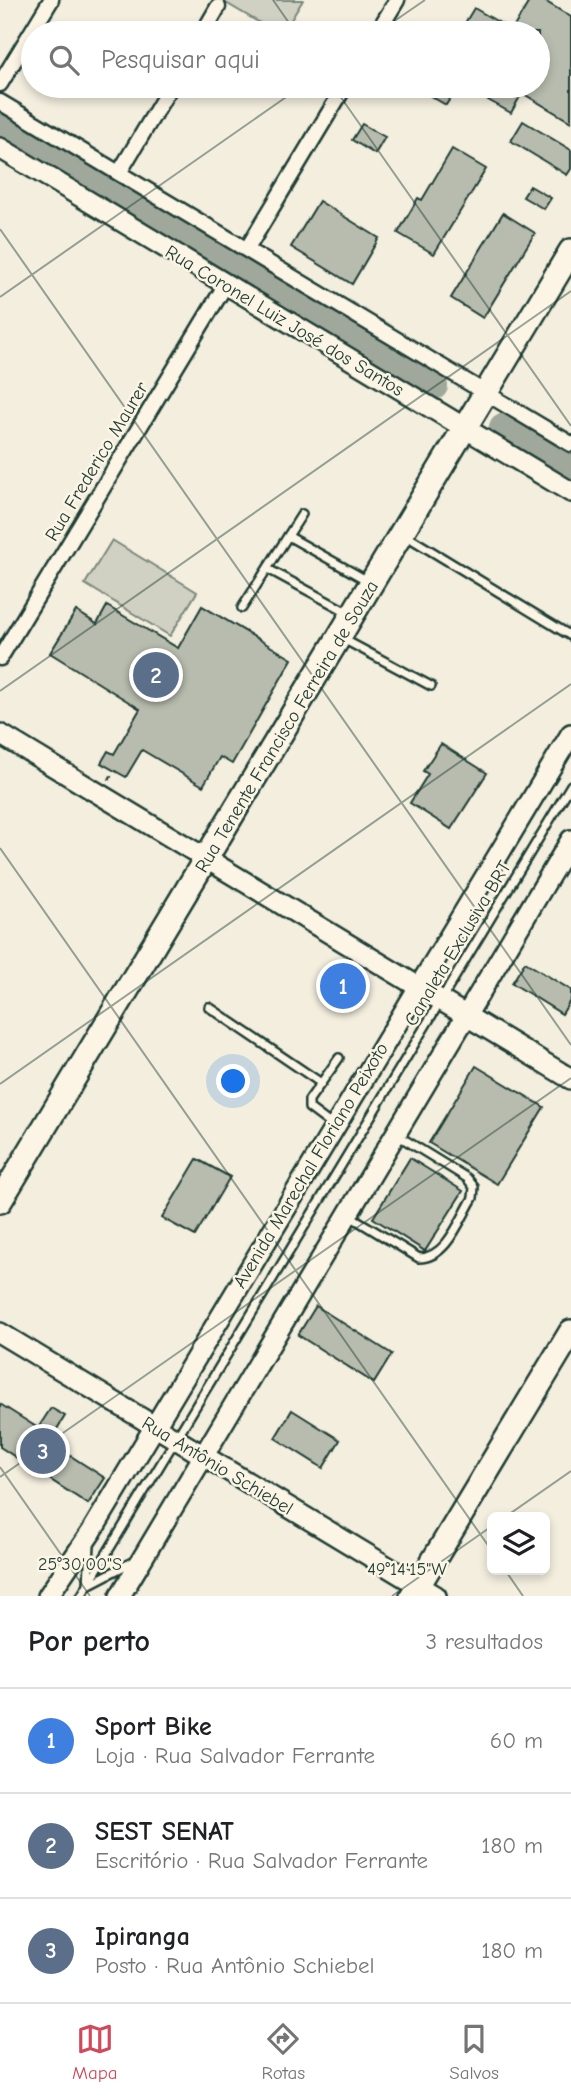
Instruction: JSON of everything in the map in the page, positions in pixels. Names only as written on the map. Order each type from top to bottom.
[{"type":"main road","name":"Rua Tenente Francisco Ferreira de Souza","points":[[0,1201],[571,251]]},
{"type":"main road","points":[[422,1592],[571,1332]]},
{"type":"street","points":[[38,21],[51,0]]},
{"type":"street","points":[[384,21],[397,0]]},
{"type":"street","points":[[209,21],[218,7]]},
{"type":"street","points":[[0,84],[21,49]]},
{"type":"street","points":[[119,173],[164,98]]},
{"type":"street","points":[[247,250],[338,98]]},
{"type":"street","points":[[0,102],[571,444]]},
{"type":"street","name":"Rua Coronel Luiz José dos Santos","points":[[0,148],[571,492]]},
{"type":"street","name":"Rua Frederico Maurer","points":[[0,658],[226,284]]},
{"type":"street","points":[[0,734],[571,1079]]},
{"type":"street","name":"Avenida Marechal Floriano Peixoto","points":[[48,1596],[92,1531],[153,1425],[571,734]]},
{"type":"street","points":[[120,1596],[571,840]]},
{"type":"street","name":"Rua Antônio Schiebel","points":[[0,1333],[203,1455],[422,1592]]},
{"type":"lane","points":[[242,608],[302,514]]},
{"type":"lane","points":[[401,533],[571,636]]},
{"type":"lane","points":[[288,536],[371,583]]},
{"type":"lane","points":[[268,569],[352,615]]},
{"type":"lane","points":[[339,637],[431,686]]},
{"type":"lane","name":"Canaleta Exclusiva BRT","points":[[81,1596],[571,785]]},
{"type":"lane","points":[[209,1007],[321,1083]]},
{"type":"lane","points":[[333,1127],[309,1108],[309,1100],[339,1058]]},
{"type":"lane","points":[[346,1214],[419,1258],[430,1258],[440,1252],[473,1198],[474,1188],[467,1178],[395,1133]]},
{"type":"lane","name":"Canaleta Exclusiva BRT","points":[[88,1585],[92,1531]]},
{"type":"lane","name":"Canaleta Exclusiva BRT","points":[[88,1585],[144,1555]]},
{"type":"shaded area","points":[[221,0],[303,0],[290,21],[257,21]]},
{"type":"shaded area","points":[[112,540],[197,592],[170,636],[85,584]]},
{"type":"building","points":[[530,0],[543,0],[571,17],[571,122],[530,98],[550,98],[550,21],[517,21]]},
{"type":"building","points":[[474,8],[496,21],[466,21]]},
{"type":"building","points":[[434,98],[450,98],[446,105]]},
{"type":"building","points":[[489,98],[519,98],[511,113],[488,100]]},
{"type":"building","points":[[523,121],[571,150],[571,169],[567,175],[511,141]]},
{"type":"building","points":[[362,124],[385,137],[375,154],[352,140]]},
{"type":"building","points":[[452,149],[486,169],[434,254],[398,233],[418,198],[422,200]]},
{"type":"building","points":[[530,186],[551,198],[544,209],[523,197]]},
{"type":"building","points":[[319,201],[379,238],[352,284],[291,247]]},
{"type":"building","points":[[503,213],[535,233],[483,318],[451,298]]},
{"type":"building","points":[[107,606],[178,648],[202,606],[292,659],[232,764],[220,757],[203,786],[142,750],[126,777],[101,763],[108,751],[114,754],[140,709],[50,653],[76,611],[97,624]]},
{"type":"building","points":[[441,744],[487,773],[451,829],[410,803],[428,774],[423,771]]},
{"type":"building","points":[[525,962],[571,990],[571,999],[562,1014],[512,983]]},
{"type":"building","points":[[476,1066],[544,1107],[497,1184],[429,1143]]},
{"type":"building","points":[[410,1158],[463,1191],[425,1251],[373,1218]]},
{"type":"building","points":[[197,1159],[230,1177],[195,1236],[162,1218]]},
{"type":"building","points":[[316,1306],[392,1354],[374,1383],[298,1335]]},
{"type":"building","points":[[0,1404],[38,1428],[51,1408],[65,1416],[49,1442],[105,1478],[88,1504],[0,1447]]},
{"type":"building","points":[[292,1410],[340,1440],[323,1468],[275,1438]]},
{"type":"waterway","points":[[0,124],[434,386]]},
{"type":"waterway","points":[[503,427],[571,469]]},
{"type":"place","name":"SEST SENAT","points":[[156,675]]},
{"type":"place","name":"Sport Bike","points":[[343,986]]},
{"type":"place","name":"Ipiranga","points":[[43,1451]]}]
